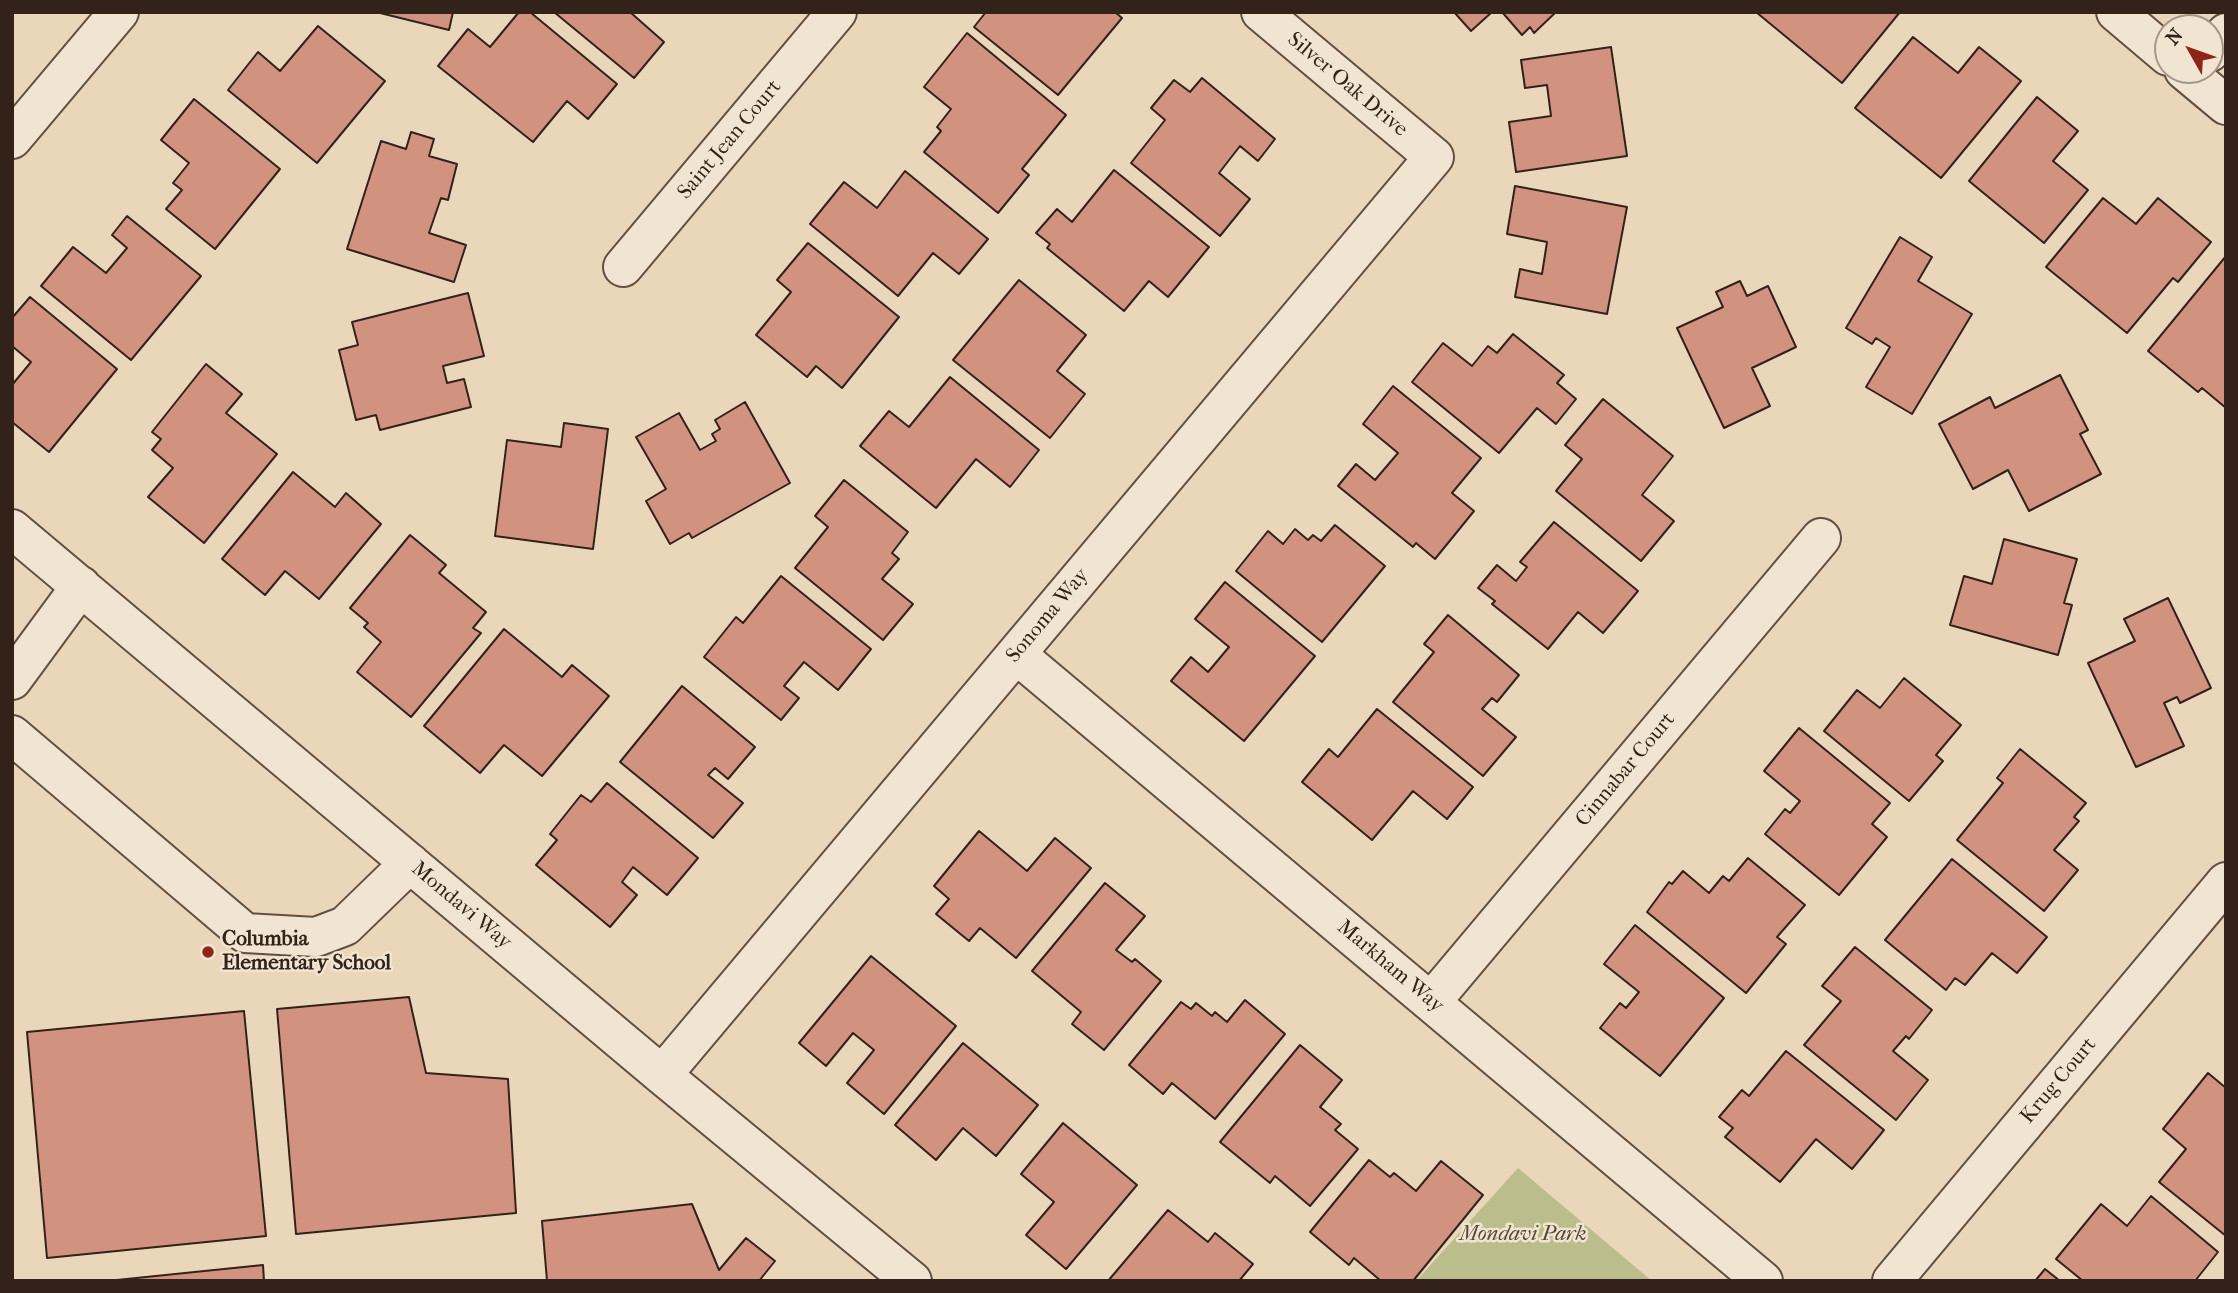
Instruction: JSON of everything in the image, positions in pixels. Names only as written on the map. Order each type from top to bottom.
[{"type":"street","points":[[12,139],[119,12]]},
{"type":"street","name":"Saint Jean Court","points":[[623,267],[837,12]]},
{"type":"street","name":"Silver Oak Drive","points":[[1261,12],[1434,158]]},
{"type":"street","points":[[2116,12],[2154,40]]},
{"type":"street","points":[[2207,84],[2226,105]]},
{"type":"street","name":"Sonoma Way","points":[[662,1076],[1434,158]]},
{"type":"street","name":"Mondavi Way","points":[[12,529],[662,1076],[912,1281]]},
{"type":"street","name":"Cinnabar Court","points":[[1431,1002],[1821,538]]},
{"type":"street","points":[[12,680],[80,586]]},
{"type":"street","name":"Markham Way","points":[[1016,654],[1763,1281]]},
{"type":"street","points":[[12,735],[245,933],[316,937],[345,926],[410,863]]},
{"type":"street","name":"Krug Court","points":[[1892,1281],[2226,882]]},
{"type":"green space","name":"Mondavi Park","points":[[1518,1168],[1652,1281],[1416,1281]]},
{"type":"building","points":[[376,12],[453,12],[449,30]]},
{"type":"building","points":[[519,12],[530,12],[617,84],[588,119],[567,101],[533,142],[438,66],[468,29],[490,47]]},
{"type":"building","points":[[554,12],[630,12],[664,42],[634,78]]},
{"type":"building","points":[[986,12],[1115,12],[1122,18],[1058,95],[974,27]]},
{"type":"building","points":[[1454,12],[1492,12],[1471,31]]},
{"type":"building","points":[[1502,12],[1556,12],[1534,33],[1530,27],[1522,35]]},
{"type":"building","points":[[1756,12],[1900,12],[1842,83]]},
{"type":"building","points":[[318,26],[385,81],[317,163],[228,90],[258,52],[280,71]]},
{"type":"building","points":[[967,33],[1066,115],[1022,169],[1029,175],[998,213],[924,152],[941,131],[937,127],[951,109],[924,87]]},
{"type":"building","points":[[1913,37],[1958,73],[1979,47],[2021,81],[1941,178],[1855,108]]},
{"type":"building","points":[[1611,47],[1627,156],[1516,172],[1509,122],[1551,116],[1547,85],[1525,88],[1521,60]]},
{"type":"building","points":[[1202,78],[1275,139],[1258,161],[1240,146],[1219,173],[1250,199],[1220,236],[1131,163],[1165,120],[1151,108],[1174,80],[1190,92]]},
{"type":"building","points":[[2037,97],[2078,131],[2053,161],[2088,190],[2044,243],[1969,181]]},
{"type":"building","points":[[194,99],[280,169],[215,249],[166,209],[182,190],[173,183],[189,163],[161,140]]},
{"type":"building","points":[[411,132],[434,139],[429,156],[457,164],[448,200],[441,198],[429,233],[466,245],[454,282],[347,249],[381,141],[406,149]]},
{"type":"building","points":[[1114,170],[1209,247],[1168,297],[1149,281],[1124,311],[1047,248],[1050,244],[1036,233],[1057,209],[1072,222]]},
{"type":"building","points":[[905,171],[988,239],[959,274],[933,253],[898,296],[810,224],[844,182],[877,208]]},
{"type":"building","points":[[1515,186],[1627,207],[1607,314],[1515,297],[1520,269],[1542,274],[1547,242],[1507,234]]},
{"type":"building","points":[[2103,198],[2136,224],[2158,198],[2211,242],[2178,282],[2173,278],[2127,333],[2046,267]]},
{"type":"building","points":[[127,216],[201,276],[131,360],[41,286],[73,247],[106,273],[127,248],[112,235]]},
{"type":"building","points":[[1900,237],[1932,257],[1918,281],[1972,314],[1912,414],[1866,387],[1890,347],[1876,338],[1872,344],[1846,328]]},
{"type":"building","points":[[808,243],[899,317],[842,388],[816,366],[807,377],[756,335],[791,292],[777,280]]},
{"type":"building","points":[[2226,256],[2226,408],[2202,388],[2198,392],[2148,351]]},
{"type":"building","points":[[1019,280],[1086,335],[1057,371],[1085,394],[1050,438],[953,360]]},
{"type":"building","points":[[1740,281],[1747,296],[1768,286],[1796,347],[1752,368],[1770,406],[1724,428],[1677,328],[1723,307],[1716,292]]},
{"type":"building","points":[[468,293],[484,356],[443,366],[447,383],[464,379],[471,407],[380,430],[376,415],[356,420],[339,350],[358,345],[352,322]]},
{"type":"building","points":[[30,297],[117,369],[49,452],[12,422],[12,385],[31,362],[12,346],[12,318]]},
{"type":"building","points":[[1513,334],[1564,375],[1557,383],[1576,399],[1556,424],[1537,408],[1499,453],[1412,382],[1443,343],[1472,366],[1488,346],[1497,353]]},
{"type":"building","points":[[206,364],[242,394],[226,413],[277,454],[204,543],[148,497],[173,468],[152,450],[161,439],[152,432]]},
{"type":"building","points":[[2060,375],[2088,430],[2080,434],[2101,474],[2029,511],[2008,470],[1973,489],[1939,424],[1990,397],[1995,408]]},
{"type":"building","points":[[950,377],[1039,450],[1010,487],[976,459],[936,508],[860,446],[889,411],[909,427]]},
{"type":"building","points":[[1393,386],[1481,458],[1452,493],[1474,511],[1435,559],[1416,543],[1413,547],[1338,486],[1356,464],[1375,480],[1398,453],[1363,424]]},
{"type":"building","points":[[1603,399],[1673,456],[1642,495],[1674,521],[1641,561],[1556,491],[1582,459],[1565,445]]},
{"type":"building","points":[[745,402],[790,483],[692,538],[689,533],[670,544],[646,501],[666,489],[636,437],[679,413],[700,450],[716,441],[712,434],[720,429],[715,420]]},
{"type":"building","points":[[564,423],[608,429],[593,549],[495,536],[507,440],[561,447]]},
{"type":"building","points":[[293,472],[335,507],[346,493],[381,524],[319,599],[285,571],[265,595],[222,559]]},
{"type":"building","points":[[844,480],[908,532],[892,553],[899,559],[882,579],[913,604],[883,640],[795,568],[828,527],[815,516]]},
{"type":"building","points":[[1554,522],[1638,591],[1603,633],[1578,612],[1548,649],[1492,604],[1495,601],[1478,588],[1497,565],[1516,581],[1527,567],[1520,562]]},
{"type":"building","points":[[1335,525],[1385,566],[1322,642],[1236,571],[1268,531],[1283,544],[1295,529],[1308,540],[1313,535],[1321,541]]},
{"type":"building","points":[[410,535],[446,565],[439,573],[486,612],[473,628],[481,633],[411,717],[357,672],[381,642],[364,627],[368,623],[350,608]]},
{"type":"building","points":[[2004,539],[2077,559],[2064,603],[2072,605],[2058,655],[1950,625],[1964,576],[1992,584]]},
{"type":"building","points":[[781,576],[871,649],[838,690],[804,662],[784,686],[799,698],[781,720],[704,657],[736,617],[743,623]]},
{"type":"building","points":[[1225,582],[1315,656],[1244,741],[1171,681],[1191,657],[1208,672],[1229,647],[1195,619]]},
{"type":"building","points":[[2168,598],[2211,688],[2180,703],[2177,697],[2164,703],[2184,746],[2136,767],[2088,663],[2135,641],[2124,619]]},
{"type":"building","points":[[1448,615],[1519,675],[1497,702],[1492,698],[1482,709],[1516,737],[1483,776],[1393,702],[1434,652],[1424,644]]},
{"type":"building","points":[[504,629],[562,677],[572,665],[609,696],[542,776],[504,745],[480,773],[424,726]]},
{"type":"building","points":[[1904,678],[1961,725],[1936,755],[1943,761],[1909,801],[1824,731],[1857,690],[1880,708]]},
{"type":"building","points":[[682,686],[755,747],[728,779],[715,768],[708,775],[743,803],[713,838],[620,762]]},
{"type":"building","points":[[1377,709],[1473,787],[1447,819],[1413,791],[1372,840],[1302,782],[1329,749],[1338,757]]},
{"type":"building","points":[[1799,728],[1890,803],[1872,824],[1887,837],[1839,895],[1765,834],[1785,809],[1790,813],[1800,801],[1764,771]]},
{"type":"building","points":[[2020,749],[2086,803],[2074,817],[2079,821],[2054,850],[2078,870],[2044,911],[1957,840],[2003,783],[1997,778]]},
{"type":"building","points":[[607,783],[698,858],[667,895],[633,867],[622,882],[637,895],[610,927],[536,865],[557,840],[550,834],[581,795],[591,802]]},
{"type":"building","points":[[979,831],[1027,871],[1055,838],[1091,868],[1016,958],[980,928],[969,941],[936,914],[949,899],[934,886]]},
{"type":"building","points":[[1748,858],[1805,905],[1777,937],[1786,944],[1746,993],[1647,912],[1669,882],[1672,884],[1683,871],[1709,893],[1723,876],[1729,881]]},
{"type":"building","points":[[1952,859],[2047,937],[2017,973],[1992,953],[1965,985],[1955,978],[1946,990],[1885,940]]},
{"type":"building","points":[[1105,883],[1145,916],[1116,950],[1132,962],[1135,959],[1161,981],[1104,1050],[1072,1024],[1081,1012],[1032,971]]},
{"type":"building","points":[[1635,925],[1724,998],[1660,1076],[1600,1028],[1620,1003],[1626,1008],[1639,992],[1604,964]]},
{"type":"building","points":[[1855,947],[1932,1010],[1909,1039],[1906,1036],[1893,1051],[1928,1080],[1896,1120],[1804,1045],[1841,1001],[1822,986]]},
{"type":"building","points":[[871,956],[956,1026],[884,1114],[847,1083],[874,1050],[853,1033],[826,1066],[799,1043]]},
{"type":"building","points":[[409,997],[426,1073],[508,1079],[516,1213],[296,1234],[277,1009]]},
{"type":"building","points":[[1245,1000],[1285,1034],[1215,1119],[1172,1083],[1163,1094],[1129,1065],[1181,1002],[1191,1009],[1196,1003],[1212,1016],[1215,1012],[1227,1022]]},
{"type":"building","points":[[244,1011],[266,1236],[47,1258],[27,1032]]},
{"type":"building","points":[[963,1043],[1038,1105],[996,1156],[963,1128],[936,1160],[895,1125]]},
{"type":"building","points":[[1300,1045],[1342,1080],[1320,1107],[1341,1124],[1335,1130],[1358,1149],[1310,1206],[1275,1176],[1270,1183],[1220,1142]]},
{"type":"building","points":[[1786,1051],[1884,1130],[1852,1169],[1816,1139],[1780,1182],[1725,1137],[1733,1128],[1719,1117],[1742,1090],[1749,1096]]},
{"type":"building","points":[[2208,1073],[2226,1088],[2226,1236],[2159,1182],[2186,1149],[2163,1129]]},
{"type":"building","points":[[1063,1123],[1137,1185],[1066,1269],[1026,1235],[1054,1202],[1021,1174]]},
{"type":"building","points":[[1369,1160],[1390,1177],[1394,1173],[1416,1191],[1441,1161],[1483,1195],[1413,1281],[1381,1281],[1354,1258],[1349,1265],[1310,1232]]},
{"type":"building","points":[[2151,1196],[2218,1252],[2195,1281],[2083,1281],[2056,1259],[2101,1204],[2127,1226]]},
{"type":"building","points":[[692,1204],[719,1270],[746,1238],[775,1261],[759,1281],[547,1281],[542,1221]]},
{"type":"building","points":[[1168,1210],[1208,1242],[1215,1233],[1253,1264],[1239,1281],[1108,1281]]},
{"type":"building","points":[[263,1265],[264,1281],[107,1281]]},
{"type":"building","points":[[2045,1269],[2060,1281],[2035,1281]]},
{"type":"place","name":"Columbia Elementary School","points":[[208,952]]}]
